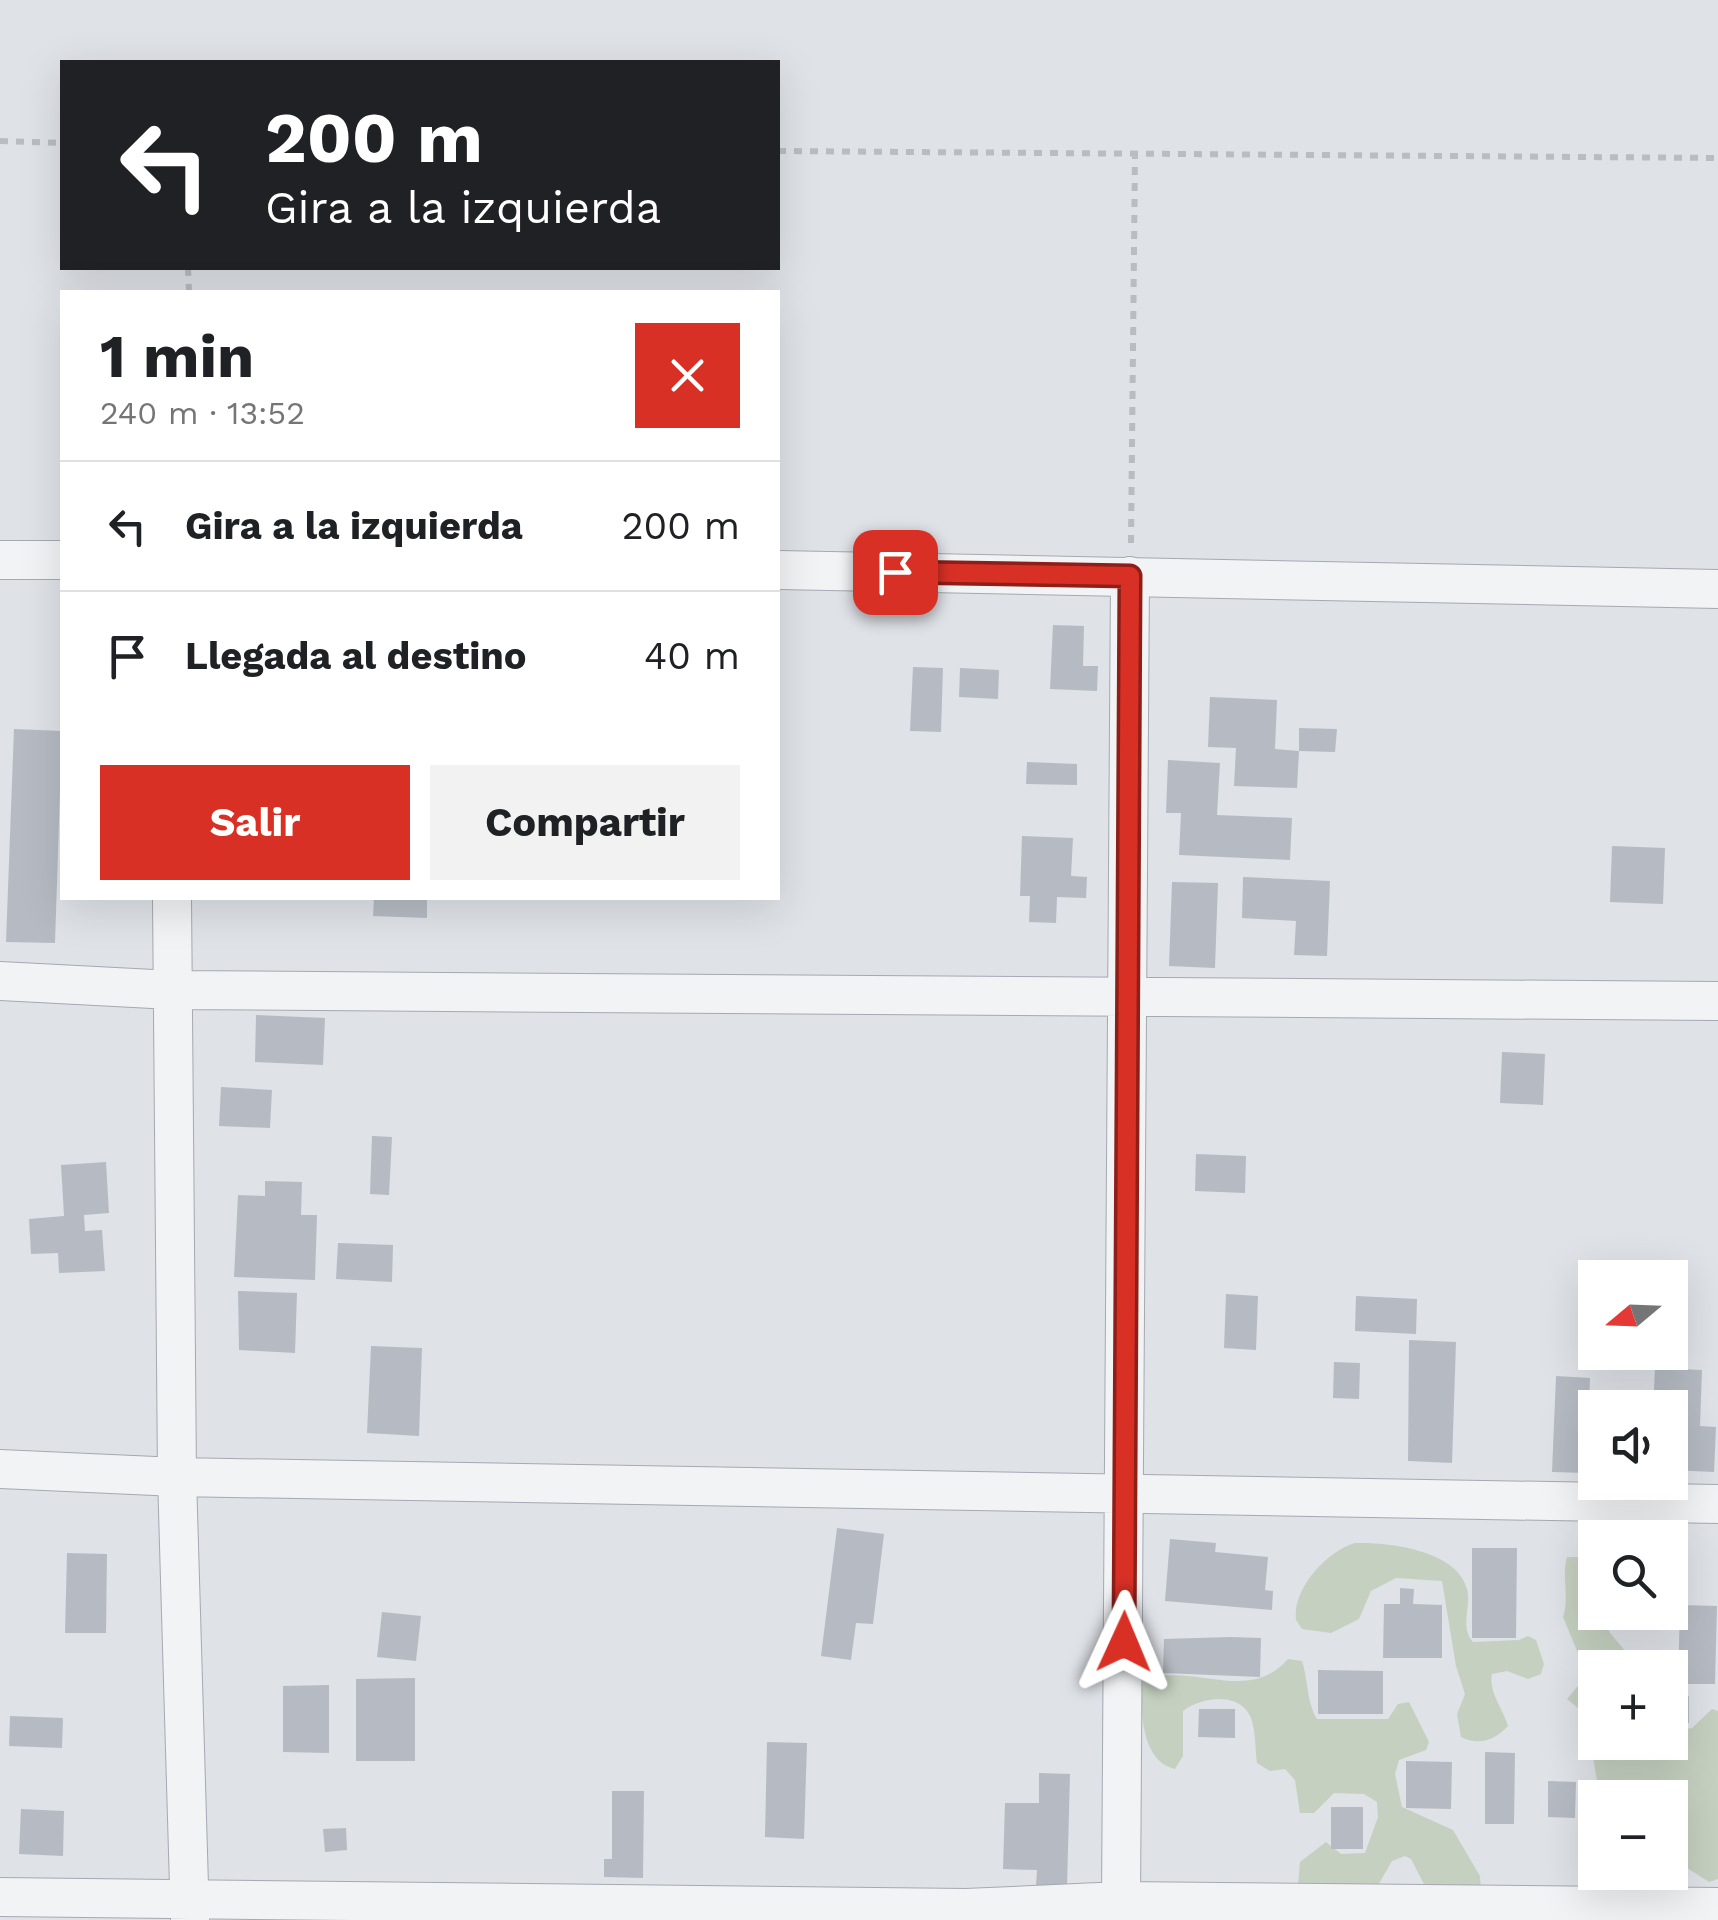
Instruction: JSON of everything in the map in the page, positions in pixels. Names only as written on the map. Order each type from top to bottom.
[{"type":"street","points":[[0,560],[60,560]]},
{"type":"street","points":[[780,570],[1718,588]]},
{"type":"street","points":[[1121,1901],[1130,576]]},
{"type":"street","points":[[172,900],[176,1478],[190,1909]]},
{"type":"street","points":[[0,981],[172,990],[1718,1001]]},
{"type":"street","points":[[0,1469],[176,1478],[1718,1504]]},
{"type":"street","points":[[0,1897],[190,1909],[966,1914],[1121,1901],[1718,1907]]},
{"type":"path","points":[[0,141],[60,143]]},
{"type":"path","points":[[780,151],[1718,158]]},
{"type":"path","points":[[1130,576],[1135,154]]},
{"type":"green space","points":[[1355,1543],[1420,1551],[1450,1565],[1467,1589],[1466,1623],[1473,1642],[1519,1640],[1528,1636],[1536,1640],[1544,1664],[1541,1674],[1528,1679],[1507,1671],[1492,1674],[1494,1694],[1508,1726],[1503,1731],[1480,1741],[1461,1737],[1457,1714],[1465,1694],[1456,1666],[1442,1581],[1396,1578],[1371,1591],[1359,1619],[1331,1633],[1302,1629],[1296,1620],[1296,1608],[1306,1584],[1333,1554]]},
{"type":"green space","points":[[1567,1557],[1578,1557],[1578,1630],[1609,1630],[1624,1650],[1578,1650],[1578,1653],[1563,1617]]},
{"type":"green space","points":[[1288,1659],[1302,1661],[1317,1719],[1388,1719],[1398,1704],[1409,1702],[1429,1742],[1426,1750],[1399,1760],[1395,1774],[1402,1807],[1453,1830],[1480,1876],[1481,1890],[1426,1888],[1411,1859],[1405,1856],[1392,1861],[1377,1887],[1298,1885],[1300,1862],[1326,1842],[1341,1854],[1365,1853],[1378,1817],[1377,1802],[1364,1794],[1334,1793],[1314,1813],[1300,1813],[1295,1780],[1285,1769],[1270,1771],[1257,1763],[1251,1719],[1235,1702],[1207,1700],[1183,1711],[1183,1756],[1175,1769],[1155,1756],[1145,1733],[1143,1681],[1181,1675],[1255,1679],[1272,1673]]},
{"type":"green space","points":[[1578,1686],[1578,1708],[1567,1699]]},
{"type":"green space","points":[[1712,1709],[1718,1711],[1718,1879],[1709,1882],[1688,1869],[1688,1780],[1597,1780],[1593,1760],[1688,1760],[1688,1729]]},
{"type":"building","points":[[1053,625],[1084,626],[1083,666],[1098,666],[1097,691],[1050,689]]},
{"type":"building","points":[[913,667],[943,668],[941,732],[910,731]]},
{"type":"building","points":[[960,668],[999,670],[998,699],[959,697]]},
{"type":"building","points":[[1210,697],[1277,700],[1275,749],[1299,751],[1297,788],[1234,786],[1236,748],[1208,747]]},
{"type":"building","points":[[1299,728],[1337,729],[1335,752],[1299,751]]},
{"type":"building","points":[[14,729],[60,731],[55,943],[6,942]]},
{"type":"building","points":[[1168,760],[1220,763],[1217,815],[1292,818],[1290,860],[1179,855],[1181,813],[1166,813]]},
{"type":"building","points":[[1027,762],[1077,764],[1077,785],[1026,784]]},
{"type":"building","points":[[1022,836],[1073,838],[1071,876],[1087,877],[1086,898],[1057,897],[1056,923],[1029,922],[1030,896],[1020,896]]},
{"type":"building","points":[[1612,846],[1665,848],[1663,904],[1610,902]]},
{"type":"building","points":[[1243,877],[1330,881],[1327,956],[1294,955],[1296,921],[1242,918]]},
{"type":"building","points":[[1172,882],[1218,883],[1215,968],[1169,966]]},
{"type":"building","points":[[374,900],[427,900],[427,918],[373,916]]},
{"type":"building","points":[[256,1015],[325,1018],[323,1065],[255,1062]]},
{"type":"building","points":[[1502,1052],[1545,1054],[1543,1105],[1500,1103]]},
{"type":"building","points":[[221,1087],[272,1090],[270,1128],[219,1126]]},
{"type":"building","points":[[372,1136],[392,1137],[389,1195],[370,1194]]},
{"type":"building","points":[[1196,1154],[1246,1156],[1245,1193],[1195,1191]]},
{"type":"building","points":[[106,1162],[109,1213],[84,1215],[85,1231],[102,1230],[105,1271],[59,1273],[58,1253],[31,1254],[29,1219],[64,1216],[61,1165]]},
{"type":"building","points":[[265,1181],[302,1182],[301,1215],[317,1215],[315,1280],[234,1277],[238,1195],[265,1196]]},
{"type":"building","points":[[338,1243],[393,1245],[392,1282],[336,1279]]},
{"type":"building","points":[[238,1291],[297,1293],[295,1353],[239,1350]]},
{"type":"building","points":[[1226,1294],[1258,1296],[1256,1350],[1224,1348]]},
{"type":"building","points":[[1356,1296],[1417,1299],[1416,1334],[1355,1331]]},
{"type":"building","points":[[1409,1340],[1456,1342],[1452,1463],[1408,1461]]},
{"type":"building","points":[[371,1346],[422,1348],[419,1436],[367,1433]]},
{"type":"building","points":[[1334,1362],[1360,1363],[1359,1399],[1333,1398]]},
{"type":"building","points":[[1655,1370],[1702,1370],[1700,1426],[1716,1427],[1714,1472],[1688,1471],[1688,1390],[1654,1390]]},
{"type":"building","points":[[1556,1376],[1590,1378],[1590,1390],[1578,1390],[1578,1473],[1552,1472]]},
{"type":"building","points":[[837,1528],[884,1534],[873,1624],[856,1623],[851,1660],[821,1656]]},
{"type":"building","points":[[1170,1539],[1216,1543],[1215,1552],[1268,1557],[1265,1590],[1273,1591],[1272,1610],[1165,1601]]},
{"type":"building","points":[[1472,1548],[1517,1548],[1516,1638],[1472,1638]]},
{"type":"building","points":[[67,1553],[107,1554],[106,1633],[65,1633]]},
{"type":"building","points":[[1400,1588],[1414,1589],[1413,1604],[1442,1605],[1442,1658],[1383,1658],[1384,1604],[1400,1604]]},
{"type":"building","points":[[1688,1605],[1717,1606],[1715,1684],[1688,1684],[1688,1650],[1679,1650],[1679,1630],[1688,1630]]},
{"type":"building","points":[[382,1612],[421,1616],[416,1661],[377,1657]]},
{"type":"building","points":[[1261,1638],[1260,1677],[1163,1673],[1164,1639]]},
{"type":"building","points":[[1318,1670],[1383,1671],[1383,1714],[1318,1714]]},
{"type":"building","points":[[415,1678],[415,1761],[356,1761],[356,1679]]},
{"type":"building","points":[[329,1685],[329,1753],[283,1752],[283,1686]]},
{"type":"building","points":[[1199,1709],[1235,1709],[1235,1738],[1198,1737]]},
{"type":"building","points":[[10,1716],[63,1718],[62,1748],[9,1746]]},
{"type":"building","points":[[767,1742],[807,1743],[804,1839],[765,1837]]},
{"type":"building","points":[[1485,1752],[1515,1753],[1514,1824],[1485,1824]]},
{"type":"building","points":[[1406,1761],[1452,1762],[1451,1809],[1406,1808]]},
{"type":"building","points":[[1039,1773],[1070,1774],[1067,1887],[1036,1886],[1037,1870],[1003,1869],[1005,1803],[1039,1803]]},
{"type":"building","points":[[1548,1781],[1576,1782],[1575,1818],[1548,1817]]},
{"type":"building","points":[[612,1791],[644,1791],[643,1878],[604,1877],[604,1859],[612,1859]]},
{"type":"building","points":[[1331,1807],[1363,1807],[1363,1849],[1331,1849]]},
{"type":"building","points":[[21,1809],[64,1811],[63,1856],[19,1854]]},
{"type":"building","points":[[346,1828],[347,1850],[325,1852],[323,1829]]},
{"type":"route","points":[[895,572],[1130,576],[1124,1642]]}]
